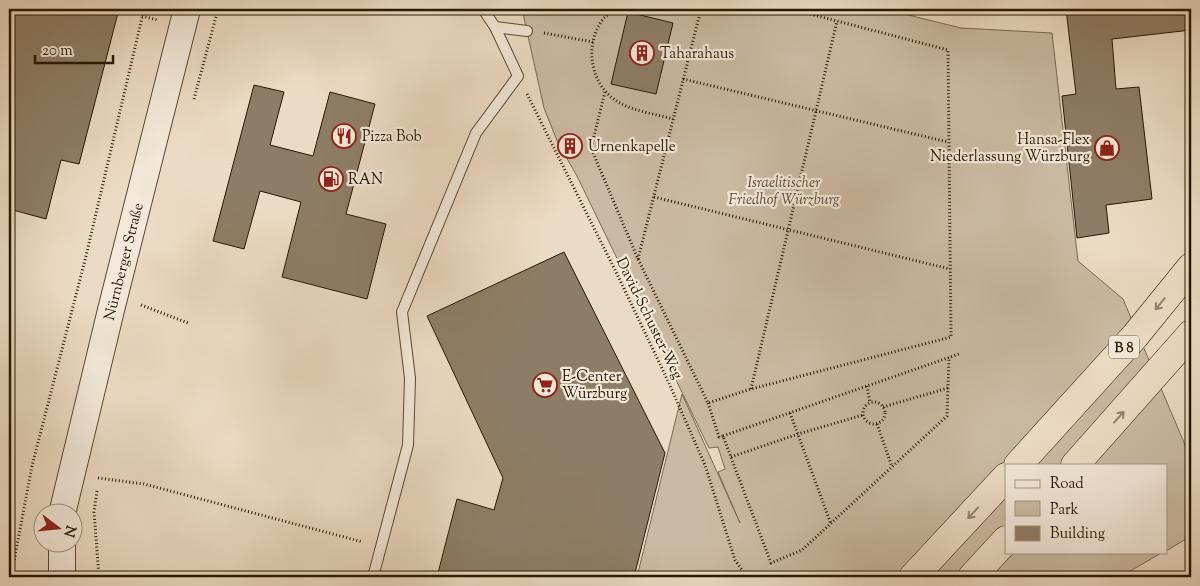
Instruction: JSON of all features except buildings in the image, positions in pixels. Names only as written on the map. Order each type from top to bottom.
[{"type":"highway","name":"B 8","points":[[1019,464],[1135,336],[1191,267]]},
{"type":"highway","points":[[1081,459],[1191,334]]},
{"type":"highway","points":[[913,577],[1005,478]]},
{"type":"highway","points":[[972,577],[1005,541]]},
{"type":"street","name":"Nürnberger Straße","points":[[64,504],[187,9]]},
{"type":"street","points":[[62,554],[62,577]]},
{"type":"lane","points":[[372,577],[408,445],[410,378],[402,312],[476,134],[518,76],[495,27],[483,9]]},
{"type":"lane","points":[[495,27],[527,31]]},
{"type":"path","points":[[11,577],[32,466],[89,247],[144,9]]},
{"type":"path","points":[[194,100],[218,9]]},
{"type":"path","points":[[616,9],[604,18],[594,34],[590,55],[595,76],[605,92],[618,102],[673,119]]},
{"type":"path","points":[[638,259],[701,10],[691,9]]},
{"type":"path","points":[[708,403],[751,389],[951,337],[948,50],[791,9]]},
{"type":"path","points":[[751,389],[837,21]]},
{"type":"path","points":[[527,31],[593,42]]},
{"type":"path","name":"David-Schuster-Weg","points":[[518,76],[668,381],[705,465],[735,560],[746,576]]},
{"type":"path","points":[[683,79],[948,142]]},
{"type":"path","points":[[605,92],[591,148],[638,259],[708,403],[719,437],[959,354]]},
{"type":"path","points":[[654,197],[950,270]]},
{"type":"path","points":[[143,297],[141,305],[188,323]]},
{"type":"path","points":[[723,436],[770,563],[802,550],[947,416],[949,358]]},
{"type":"path","points":[[867,386],[870,403]]},
{"type":"path","points":[[883,407],[948,388]]},
{"type":"path","points":[[877,402],[885,410],[884,417],[876,424],[867,421],[863,415],[864,408],[870,403],[877,402]]},
{"type":"path","points":[[790,413],[831,524]]},
{"type":"path","points":[[731,457],[798,434],[863,415]]},
{"type":"path","points":[[876,424],[892,467]]},
{"type":"path","points":[[100,577],[94,512],[98,478],[101,469]]},
{"type":"path","points":[[98,478],[144,484],[381,547]]},
{"type":"green space","name":"Israelitischer Friedhof Würzburg","points":[[522,9],[884,9],[961,28],[1052,33],[1078,261],[1123,299],[1191,459],[1191,536],[1168,550],[1168,464],[1005,464],[1005,554],[1160,554],[1120,577],[637,577],[682,394],[740,523],[718,472],[725,469],[718,447],[709,448],[577,176],[558,143],[544,108]]},
{"type":"place","name":"Taharahaus","points":[[642,53]]},
{"type":"place","name":"Pizza Bob","points":[[344,136]]},
{"type":"place","name":"Urnenkapelle","points":[[570,146]]},
{"type":"place","name":"Hansa-Flex Niederlassung Würzburg","points":[[1107,148]]},
{"type":"place","name":"RAN","points":[[331,179]]},
{"type":"place","name":"E-Center Würzburg","points":[[545,385]]}]
